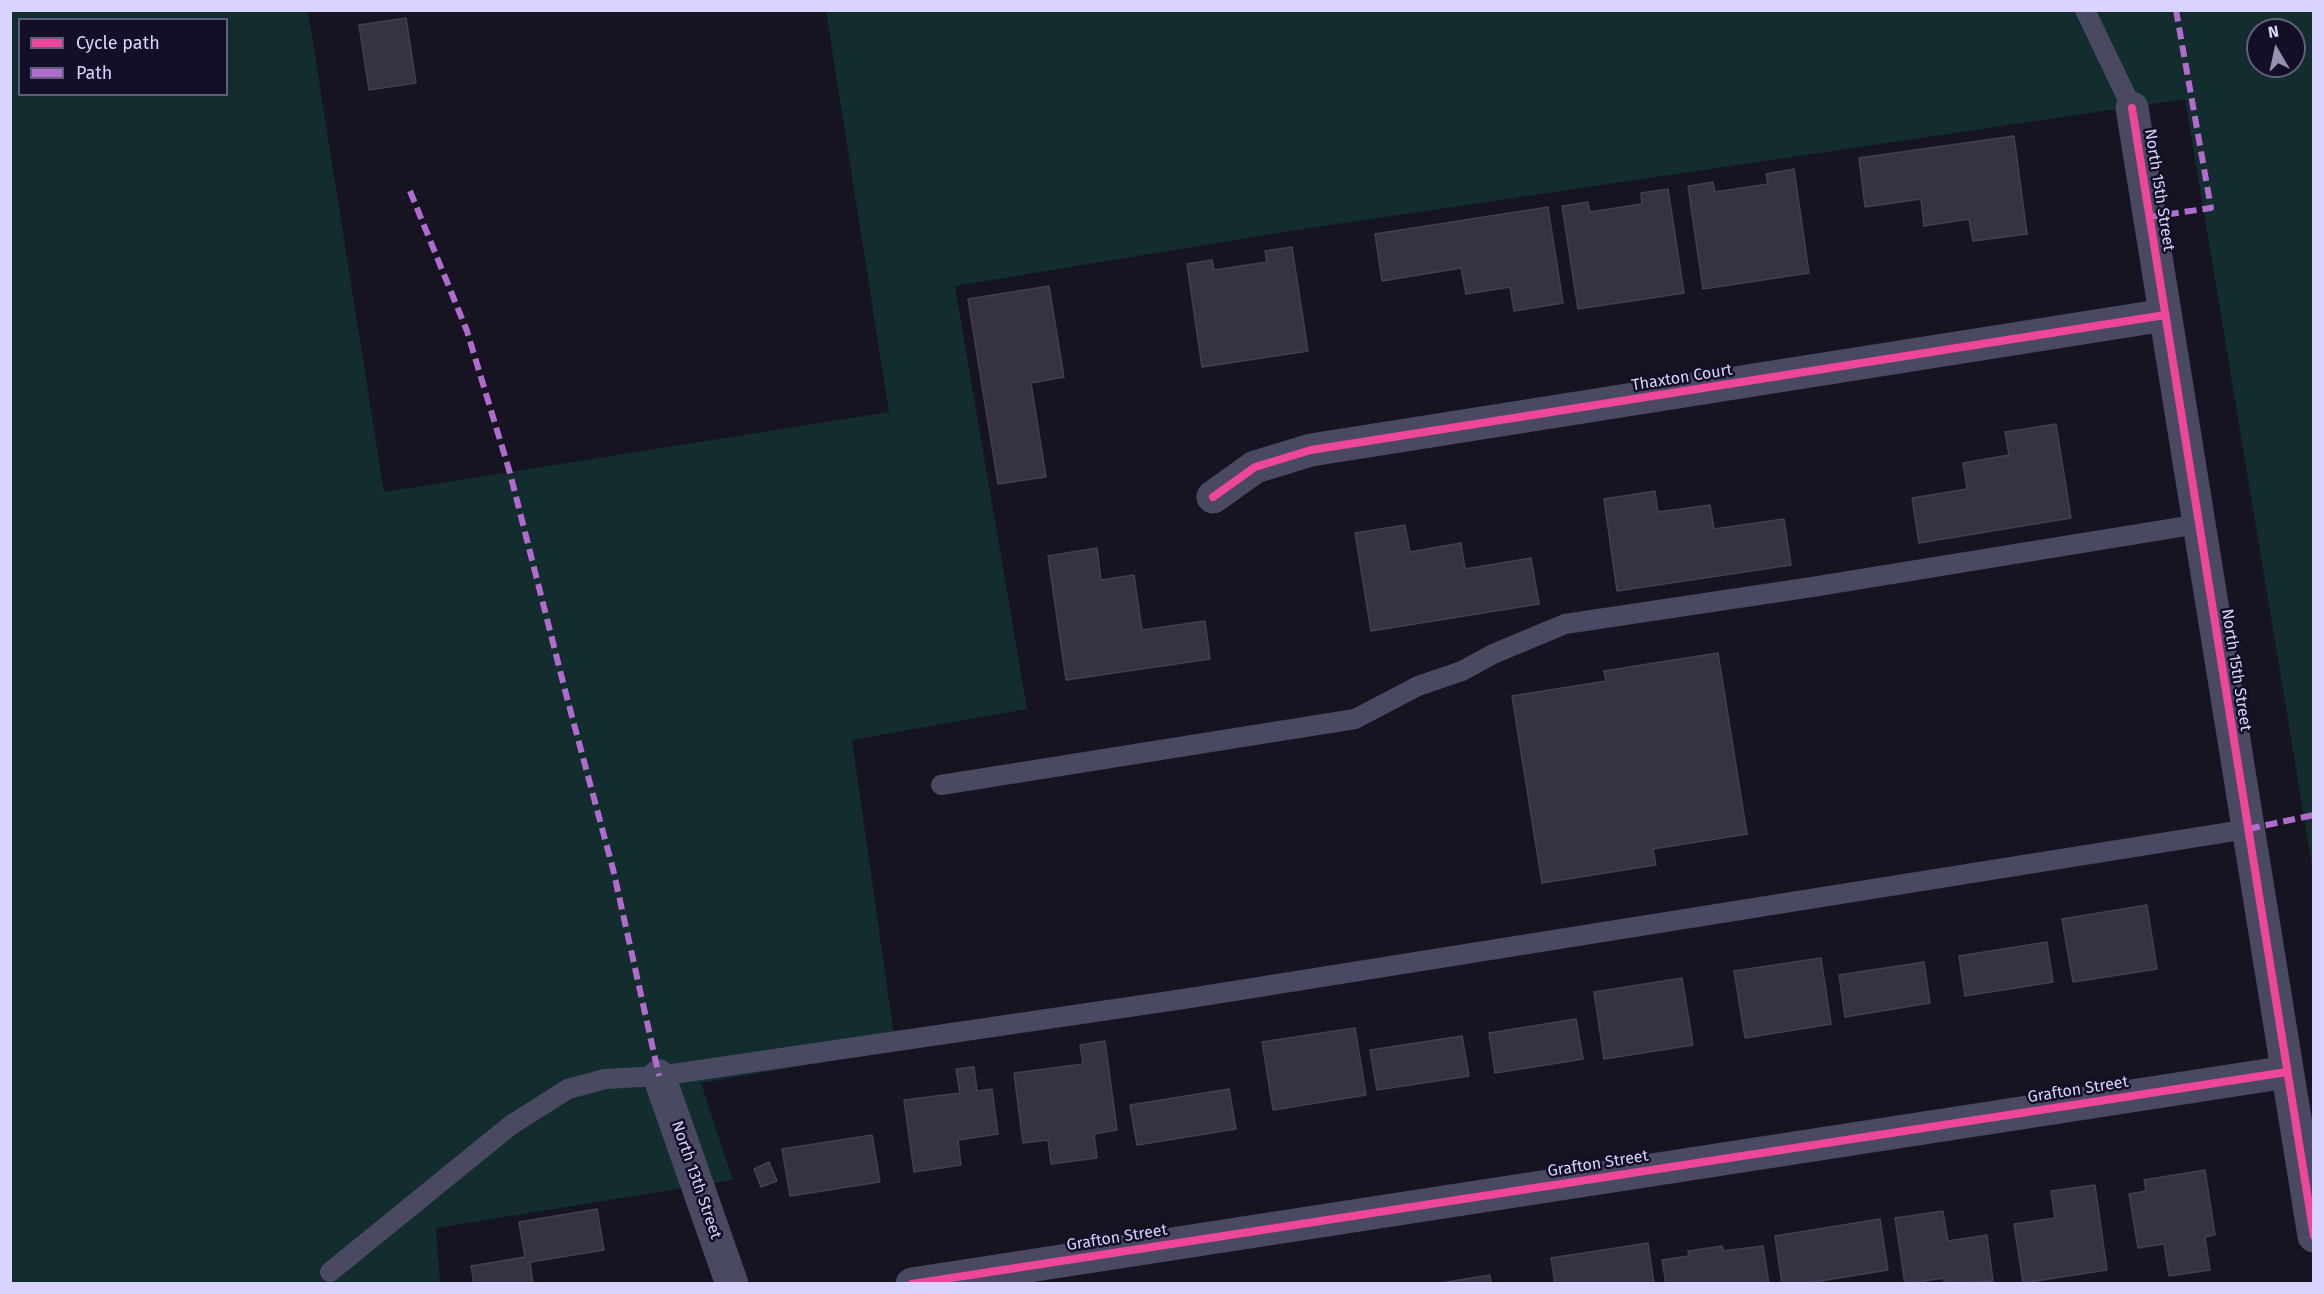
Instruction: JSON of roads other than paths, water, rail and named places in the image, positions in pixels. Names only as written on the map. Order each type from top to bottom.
[{"type":"street","name":"North 15th Street","points":[[2132,108],[2313,1236]]},
{"type":"street","name":"Thaxton Court","points":[[1213,497],[1255,467],[1311,450],[2165,315]]},
{"type":"street","name":"Grafton Street","points":[[912,1284],[2287,1072]]},
{"type":"street","name":"North 13th Street","points":[[659,1076],[732,1284]]},
{"type":"lane","name":"North 15th Street","points":[[2085,10],[2132,108]]},
{"type":"lane","points":[[942,784],[1355,719],[1418,686],[1462,671],[1493,654],[1565,624],[1812,587],[2199,524]]},
{"type":"lane","points":[[330,1272],[512,1125],[568,1089],[605,1079],[659,1076],[1196,997],[2248,829]]}]
